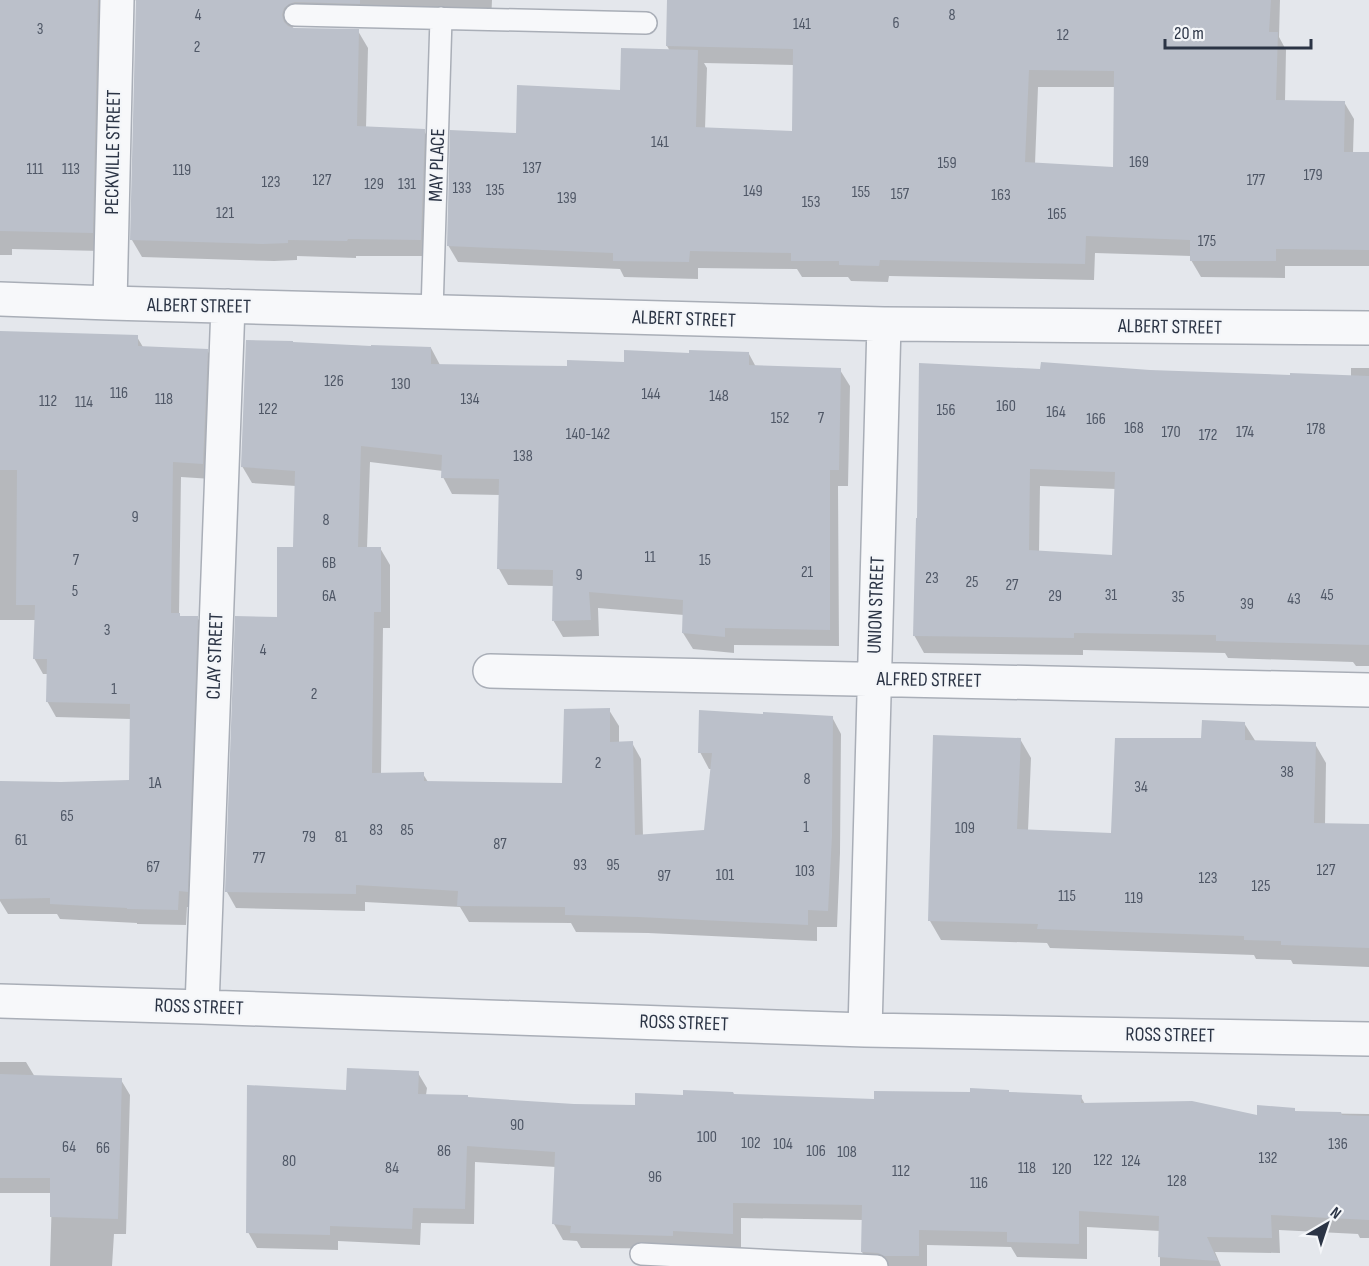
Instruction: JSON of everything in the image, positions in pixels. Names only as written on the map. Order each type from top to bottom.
[{"type":"street","name":"PECKVILLE STREET","points":[[110,303],[117,0]]},
{"type":"street","name":"ALBERT STREET","points":[[0,299],[884,324],[1369,328]]},
{"type":"street","name":"CLAY STREET","points":[[202,1006],[228,306]]},
{"type":"street","name":"UNION STREET","points":[[865,1030],[884,324]]},
{"type":"street","name":"ALFRED STREET","points":[[489,671],[1369,690]]},
{"type":"street","name":"ROSS STREET","points":[[0,1001],[865,1030],[1369,1039]]},
{"type":"lane","points":[[295,15],[646,23]]},
{"type":"lane","name":"MAY PLACE","points":[[432,312],[441,18]]},
{"type":"lane","points":[[641,1254],[783,1264],[877,1266]]},
{"type":"building","points":[[0,0],[98,0],[93,233],[0,231]]},
{"type":"building","points":[[136,0],[360,0],[360,4],[295,2],[284,8],[282,15],[284,22],[294,28],[359,29],[357,126],[425,129],[421,240],[288,240],[288,243],[263,244],[130,240]]},
{"type":"building","points":[[667,0],[1271,0],[1269,32],[1278,32],[1276,100],[1345,101],[1344,152],[1369,152],[1369,250],[1276,249],[1276,261],[1190,261],[1190,240],[1086,236],[1085,264],[880,260],[879,266],[839,265],[839,261],[791,261],[791,253],[690,251],[689,262],[613,261],[613,253],[447,246],[450,130],[516,133],[517,85],[620,90],[621,48],[698,50],[696,127],[792,131],[793,49],[666,46]],"holes":[[[1029,70],[1114,71],[1113,167],[1025,162]]]},
{"type":"building","points":[[0,331],[138,335],[138,346],[208,349],[203,464],[173,462],[171,613],[180,613],[180,616],[198,616],[188,892],[179,891],[178,910],[50,904],[50,898],[0,899],[0,781],[129,780],[130,704],[46,702],[47,659],[33,659],[35,605],[16,605],[17,470],[0,470]]},
{"type":"building","points":[[246,340],[431,347],[431,364],[567,366],[567,360],[624,362],[624,350],[689,353],[689,350],[749,352],[749,365],[841,368],[839,470],[830,470],[830,630],[725,628],[725,637],[682,633],[683,600],[589,592],[591,620],[552,621],[553,570],[497,569],[499,479],[441,478],[442,455],[361,446],[358,547],[381,547],[381,612],[374,612],[372,773],[424,772],[424,781],[562,783],[564,709],[610,708],[610,742],[633,741],[635,835],[704,830],[712,753],[698,753],[699,710],[833,716],[832,836],[828,911],[808,910],[808,925],[565,915],[565,907],[457,906],[458,891],[356,885],[356,894],[225,892],[235,616],[277,617],[277,547],[293,547],[295,471],[241,467]]},
{"type":"building","points":[[1041,362],[1150,370],[1369,376],[1369,645],[1216,641],[1216,635],[1074,633],[1074,638],[913,636],[919,363],[1040,369]],"holes":[[[1030,469],[1115,472],[1112,555],[1029,550]]]},
{"type":"building","points":[[1202,720],[1245,722],[1245,740],[1316,742],[1314,823],[1369,824],[1369,948],[1281,945],[1281,941],[1244,940],[1244,936],[1037,929],[1038,924],[928,921],[933,735],[1021,738],[1017,829],[1111,833],[1115,738],[1201,738]]},
{"type":"building","points":[[347,1068],[419,1071],[418,1094],[468,1095],[468,1097],[574,1104],[635,1105],[635,1093],[683,1095],[683,1090],[874,1099],[874,1091],[970,1092],[970,1088],[1082,1095],[1081,1103],[1192,1101],[1257,1115],[1257,1105],[1295,1108],[1295,1111],[1341,1112],[1342,1115],[1369,1116],[1369,1220],[1271,1215],[1272,1238],[1207,1237],[1218,1261],[1158,1257],[1159,1216],[1079,1211],[1079,1244],[1007,1242],[1007,1232],[919,1230],[919,1256],[884,1256],[878,1253],[861,1252],[862,1205],[733,1203],[733,1234],[673,1231],[673,1236],[570,1233],[571,1226],[552,1224],[555,1152],[467,1146],[465,1209],[413,1208],[412,1229],[330,1226],[330,1235],[246,1233],[247,1085],[346,1090]]},
{"type":"building","points":[[0,1074],[122,1078],[118,1219],[50,1217],[50,1178],[0,1178]]}]
